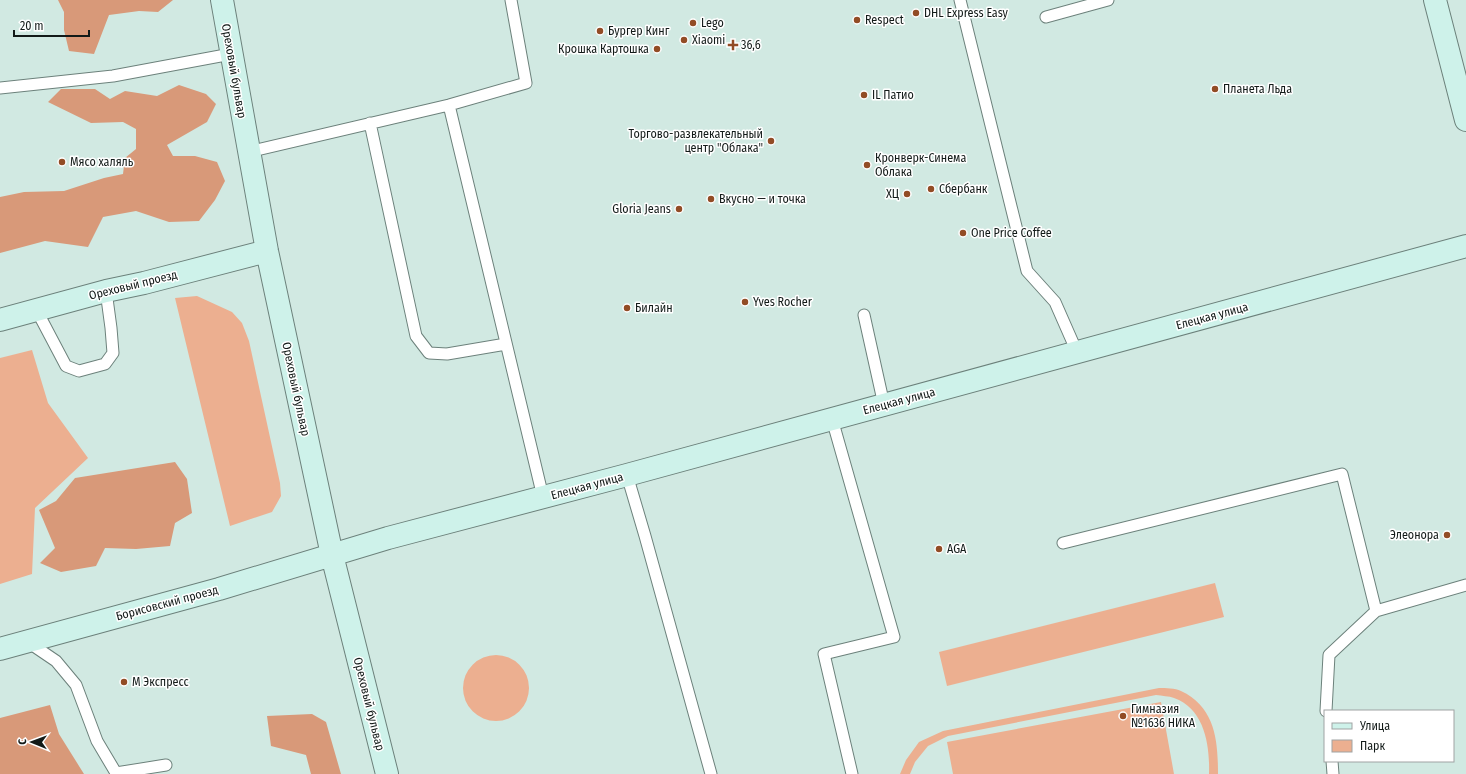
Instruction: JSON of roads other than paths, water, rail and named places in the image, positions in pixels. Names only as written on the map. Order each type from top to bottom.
[{"type":"street","name":"Ореховый бульвар","points":[[222,0],[266,251],[332,555],[387,774]]},
{"type":"street","points":[[1435,0],[1466,120]]},
{"type":"street","name":"Елецкая улица","points":[[332,555],[388,538],[627,475],[1466,246]]},
{"type":"street","name":"Ореховый проезд","points":[[0,320],[106,291],[144,283],[266,251]]},
{"type":"street","name":"Борисовский проезд","points":[[0,649],[219,589],[332,555]]},
{"type":"lane","points":[[248,152],[449,105],[526,83],[511,0]]},
{"type":"lane","points":[[960,0],[1028,271],[1055,302],[1077,352]]},
{"type":"lane","points":[[1046,17],[1108,0]]},
{"type":"lane","points":[[0,88],[113,76],[231,54]]},
{"type":"lane","points":[[449,105],[543,497]]},
{"type":"lane","points":[[370,123],[416,336],[429,353],[447,354],[506,344]]},
{"type":"lane","points":[[37,311],[66,366],[79,371],[105,364],[113,352],[106,291]]},
{"type":"lane","points":[[864,316],[884,405]]},
{"type":"lane","points":[[832,419],[894,637],[824,654],[852,774]]},
{"type":"lane","points":[[1063,543],[1342,474],[1376,611]]},
{"type":"lane","points":[[627,475],[711,774]]},
{"type":"lane","points":[[1326,710],[1329,655],[1376,611],[1466,585]]},
{"type":"lane","points":[[27,641],[56,661],[76,685],[97,741],[116,773],[166,765]]},
{"type":"lane","points":[[1332,762],[1333,774]]},
{"type":"place","name":"DHL Express Easy","points":[[916,13]]},
{"type":"place","name":"Respect","points":[[857,20]]},
{"type":"place","name":"Lego","points":[[693,23]]},
{"type":"place","name":"Бургер Кинг","points":[[600,31]]},
{"type":"place","name":"Xiaomi","points":[[684,40]]},
{"type":"place","name":"36,6","points":[[733,45]]},
{"type":"place","name":"Крошка Картошка","points":[[657,49]]},
{"type":"place","name":"Планета Льда","points":[[1215,89]]},
{"type":"place","name":"IL Патио","points":[[864,95]]},
{"type":"place","name":"Торгово-развлекательный центр \"Облака\"","points":[[771,141]]},
{"type":"place","name":"Мясо халяль","points":[[62,162]]},
{"type":"place","name":"Кронверк-Синема Облака","points":[[867,165]]},
{"type":"place","name":"Сбербанк","points":[[931,189]]},
{"type":"place","name":"ХЦ","points":[[907,194]]},
{"type":"place","name":"Вкусно — и точка","points":[[711,199]]},
{"type":"place","name":"Gloria Jeans","points":[[679,209]]},
{"type":"place","name":"One Price Coffee","points":[[963,233]]},
{"type":"place","name":"Yves Rocher","points":[[745,302]]},
{"type":"place","name":"Билайн","points":[[627,308]]},
{"type":"place","name":"Элеонора","points":[[1447,535]]},
{"type":"place","name":"AGA","points":[[939,549]]},
{"type":"place","name":"М Экспресс","points":[[124,682]]},
{"type":"place","name":"Гимназия №1636 НИКА","points":[[1123,716]]}]
